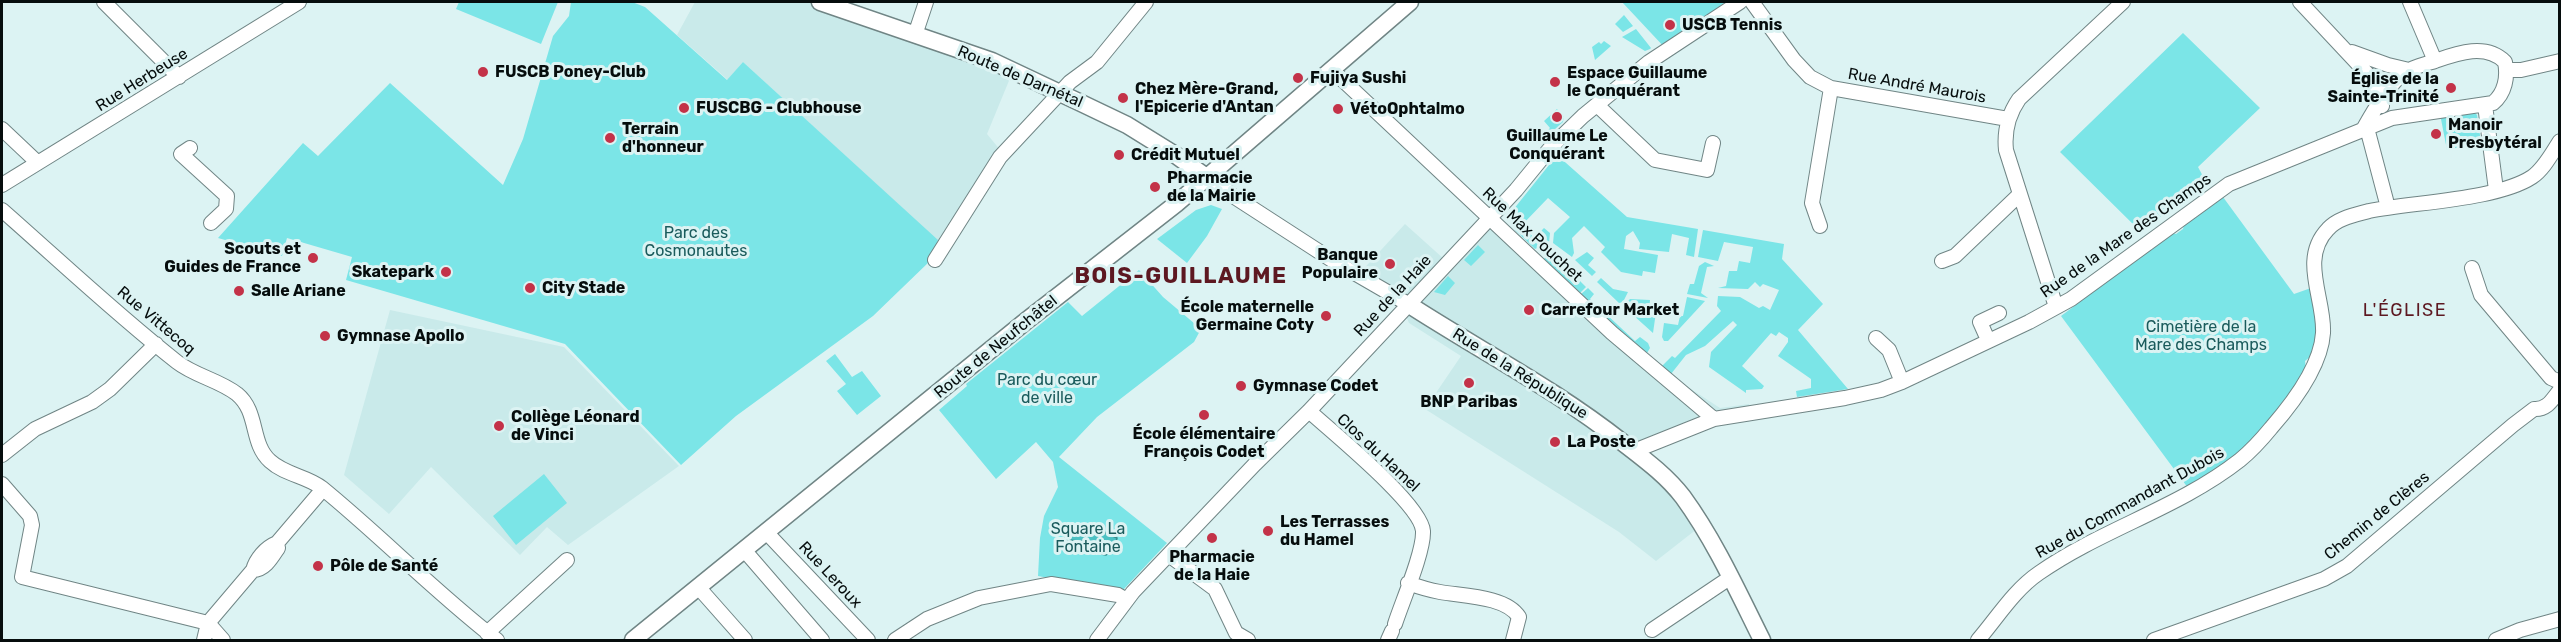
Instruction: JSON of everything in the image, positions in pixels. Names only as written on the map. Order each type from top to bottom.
[{"type":"main road","name":"Route de Darnétal","points":[[820,2],[992,62],[1126,125],[1207,178]]},
{"type":"main road","name":"Route de Neufchâtel","points":[[633,640],[1026,321],[1207,178],[1410,2]]},
{"type":"main road","name":"Rue de la République","points":[[1207,178],[1227,192]]},
{"type":"main road","name":"Rue de la République","points":[[1408,303],[1550,390],[1634,451],[1663,476],[1682,497],[1702,526],[1731,577],[1762,640]]},
{"type":"street","points":[[104,2],[179,76]]},
{"type":"street","name":"Rue Herbeuse","points":[[2,185],[299,2]]},
{"type":"street","points":[[915,35],[926,2]]},
{"type":"street","points":[[935,260],[1000,157],[1074,79],[1097,62],[1146,2]]},
{"type":"street","name":"Rue de la Haie","points":[[1097,640],[1127,600],[1255,464],[1309,411],[1490,217],[1552,146],[1648,62],[1740,2]]},
{"type":"street","name":"Rue André Maurois","points":[[1752,2],[1794,60],[1810,77],[1831,88],[2008,119]]},
{"type":"street","points":[[2056,307],[2006,150],[2008,119],[2019,99],[2123,2]]},
{"type":"street","points":[[2301,2],[2375,82],[2385,113],[2392,118]]},
{"type":"street","points":[[2410,2],[2435,61]]},
{"type":"street","points":[[2347,50],[2409,70]]},
{"type":"street","points":[[2386,200],[2366,128],[2394,82],[2409,70],[2462,52],[2478,51],[2498,55],[2505,62],[2507,70],[2506,81],[2498,99],[2485,105],[2496,190]]},
{"type":"street","points":[[2507,70],[2521,70],[2559,61]]},
{"type":"street","name":"Rue Max Pouchet","points":[[1332,70],[1612,333],[1714,419]]},
{"type":"street","points":[[1820,226],[1812,203],[1831,88]]},
{"type":"street","points":[[1597,105],[1655,160],[1707,170],[1713,143]]},
{"type":"street","name":"Rue de la Mare des Champs","points":[[1634,451],[1714,419],[1845,399],[1881,390],[2056,307],[2218,191],[2392,118],[2485,105]]},
{"type":"street","points":[[2,129],[38,164]]},
{"type":"street","name":"Rue du Commandant Dubois","points":[[1978,640],[2019,591],[2037,574],[2102,535],[2150,513],[2217,476],[2242,459],[2272,427],[2307,377],[2321,345],[2322,326],[2314,265],[2316,249],[2328,228],[2347,216],[2496,190],[2531,178],[2539,171],[2559,141]]},
{"type":"street","points":[[190,148],[181,154],[227,196],[226,209],[214,223],[211,223]]},
{"type":"street","name":"Rue de la République","points":[[1227,192],[1332,260],[1408,303]]},
{"type":"street","points":[[1942,261],[1955,256],[2020,194]]},
{"type":"street","name":"Rue Vittecoq","points":[[2,210],[178,363],[238,395],[250,411],[261,447],[270,461],[282,470],[308,480],[323,489],[399,558],[492,637]]},
{"type":"street","points":[[2472,268],[2481,295],[2559,388]]},
{"type":"street","points":[[1988,340],[1980,322],[1999,312]]},
{"type":"street","points":[[1876,338],[1889,350],[1902,381]]},
{"type":"street","points":[[2,455],[35,429],[92,402],[110,389],[156,344]]},
{"type":"street","name":"Chemin de Clères","points":[[2154,640],[2324,579],[2347,566],[2378,537],[2534,409],[2535,403],[2550,390],[2559,388]]},
{"type":"street","name":"Clos du Hamel","points":[[1309,411],[1407,502],[1422,523],[1422,544],[1392,632]]},
{"type":"street","points":[[2,484],[30,516],[32,525],[22,577],[208,622],[223,640]]},
{"type":"street","points":[[204,640],[208,622],[253,570],[268,546],[277,543],[323,489]]},
{"type":"street","name":"Rue Leroux","points":[[767,533],[868,640]]},
{"type":"street","points":[[745,551],[822,640]]},
{"type":"street","points":[[1169,555],[1215,589],[1236,633],[1248,640]]},
{"type":"street","points":[[492,637],[567,560]]},
{"type":"street","points":[[1652,630],[1731,577]]},
{"type":"street","points":[[1408,583],[1444,593],[1465,593],[1503,605],[1519,617],[1513,640]]},
{"type":"street","points":[[895,640],[927,619],[979,598],[1051,584],[1118,595],[1127,600]]},
{"type":"street","points":[[699,588],[745,640]]},
{"type":"street","points":[[2496,640],[2520,630],[2559,619]]},
{"type":"shaded area","points":[[695,2],[817,2],[1013,71],[987,134],[1001,151],[941,244],[743,62],[728,80],[677,35]]},
{"type":"shaded area","points":[[1405,224],[1454,268],[1494,224],[1674,378],[1720,408],[1749,404],[1750,415],[1633,450],[1702,525],[1656,561],[1619,532],[1425,409],[1461,356],[1409,323],[1403,309],[1357,276]]},
{"type":"shaded area","name":"Collège Léonard de Vinci","points":[[390,310],[564,347],[679,466],[568,545],[547,527],[520,555],[431,467],[389,514],[344,475]]},
{"type":"shaded area","points":[[1102,531],[1117,538],[1115,546],[1106,555],[1101,554],[1101,549],[1093,542],[1067,540],[1065,537],[1078,532]]},
{"type":"green space","points":[[459,2],[558,2],[541,44],[456,9]]},
{"type":"green space","name":"Parc des Cosmonautes","points":[[571,2],[632,2],[645,7],[727,80],[743,62],[938,240],[930,261],[873,316],[736,416],[681,465],[565,344],[346,280],[352,257],[287,238],[282,256],[218,238],[303,143],[318,156],[390,83],[503,185],[523,139],[553,36],[569,16]]},
{"type":"green space","name":"USCB Tennis","points":[[1622,2],[1725,2],[1666,49]]},
{"type":"green space","points":[[1624,15],[1633,26],[1623,32],[1615,24]]},
{"type":"green space","points":[[1636,29],[1650,49],[1645,51],[1622,37]]},
{"type":"green space","points":[[2183,33],[2260,108],[2198,167],[2205,180],[2204,186],[2140,231],[2060,152]]},
{"type":"green space","points":[[1604,41],[1611,46],[1595,60],[1592,47]]},
{"type":"green space","points":[[1557,109],[1561,116],[1564,116],[1563,122],[1546,137],[1544,134],[1550,128],[1544,121]]},
{"type":"green space","points":[[2475,113],[2481,142],[2447,150],[2440,114]]},
{"type":"green space","points":[[1557,155],[1627,217],[1698,229],[1694,257],[1686,255],[1689,238],[1672,234],[1669,252],[1639,249],[1640,243],[1633,231],[1626,236],[1624,249],[1658,255],[1655,273],[1643,271],[1642,276],[1621,272],[1601,252],[1605,247],[1584,226],[1572,238],[1574,253],[1572,257],[1553,243],[1554,233],[1570,217],[1548,198],[1522,225],[1534,238],[1544,228],[1550,233],[1549,243],[1535,249],[1515,230],[1513,210]]},
{"type":"green space","name":"Cimetière de la Mare des Champs","points":[[2223,197],[2294,294],[2311,288],[2318,329],[2311,356],[2305,361],[2306,370],[2300,385],[2269,424],[2231,461],[2188,488],[2061,316],[2172,233],[2176,234],[2183,229],[2184,225]]},
{"type":"green space","points":[[1211,205],[1222,209],[1207,236],[1187,263],[1157,239],[1196,210]]},
{"type":"green space","points":[[1703,230],[1784,244],[1782,259],[1823,304],[1798,330],[1848,389],[1797,397],[1796,391],[1811,388],[1811,379],[1778,356],[1788,342],[1788,338],[1779,332],[1776,336],[1771,333],[1742,366],[1764,386],[1762,389],[1746,390],[1746,393],[1709,367],[1711,352],[1737,325],[1733,321],[1705,346],[1686,355],[1671,374],[1661,367],[1672,356],[1675,358],[1721,311],[1717,306],[1718,296],[1740,297],[1759,308],[1763,306],[1770,310],[1779,290],[1763,284],[1760,287],[1755,282],[1748,289],[1718,288],[1726,286],[1729,271],[1737,271],[1739,261],[1750,263],[1753,247],[1724,242],[1718,261],[1698,257]]},
{"type":"green space","points":[[1478,245],[1485,252],[1471,266],[1464,260]]},
{"type":"green space","points":[[1587,252],[1594,258],[1588,265],[1596,272],[1592,276],[1575,260]]},
{"type":"green space","points":[[1548,253],[1556,255],[1558,258],[1553,264],[1575,285],[1580,281],[1586,287],[1580,293],[1544,259]]},
{"type":"green space","points":[[1705,262],[1714,266],[1707,267],[1701,293],[1708,298],[1687,294],[1690,284],[1694,284],[1699,266]]},
{"type":"green space","name":"Parc du cœur de ville","points":[[1139,270],[1163,297],[1201,329],[1194,342],[1097,417],[1059,457],[1167,543],[1123,590],[1117,591],[1038,576],[1044,516],[1058,487],[1053,462],[1036,442],[996,479],[939,410],[967,386],[966,384],[1068,302],[1082,316]]},
{"type":"green space","points":[[1448,276],[1455,283],[1445,295],[1434,292]]},
{"type":"green space","points":[[1601,278],[1613,289],[1628,292],[1623,302],[1619,303],[1597,282]]},
{"type":"green space","points":[[1588,288],[1594,294],[1590,299],[1635,341],[1640,337],[1648,343],[1650,348],[1647,353],[1635,346],[1581,294]]},
{"type":"green space","points":[[1687,297],[1705,301],[1668,341],[1664,341],[1662,337],[1664,323],[1678,325],[1680,316],[1683,316]]},
{"type":"green space","points":[[1630,299],[1650,300],[1649,310],[1656,312],[1653,333],[1623,306]]},
{"type":"green space","points":[[835,354],[852,377],[862,371],[881,396],[857,415],[837,391],[846,384],[826,361]]},
{"type":"green space","points":[[544,474],[567,503],[516,545],[493,516]]},
{"type":"place","name":"USCB Tennis","points":[[1670,25]]},
{"type":"place","name":"FUSCB Poney-Club","points":[[483,72]]},
{"type":"place","name":"Fujiya Sushi","points":[[1298,78]]},
{"type":"place","name":"Espace Guillaume le Conquérant","points":[[1555,82]]},
{"type":"place","name":"Église de la Sainte-Trinité","points":[[2451,88]]},
{"type":"place","name":"Chez Mère-Grand, l'Epicerie d'Antan","points":[[1123,98]]},
{"type":"place","name":"FUSCBG - Clubhouse","points":[[684,108]]},
{"type":"place","name":"VétoOphtalmo","points":[[1338,109]]},
{"type":"place","name":"Guillaume Le Conquérant","points":[[1557,117]]},
{"type":"place","name":"Manoir Presbytéral","points":[[2436,134]]},
{"type":"place","name":"Terrain d'honneur","points":[[610,138]]},
{"type":"place","name":"Crédit Mutuel","points":[[1119,155]]},
{"type":"place","name":"Pharmacie de la Mairie","points":[[1155,187]]},
{"type":"place","name":"Scouts et Guides de France","points":[[313,258]]},
{"type":"place","name":"Banque Populaire","points":[[1390,264]]},
{"type":"place","name":"Skatepark","points":[[446,272]]},
{"type":"place","name":"City Stade","points":[[530,288]]},
{"type":"place","name":"Salle Ariane","points":[[239,291]]},
{"type":"place","name":"Carrefour Market","points":[[1529,310]]},
{"type":"place","name":"École maternelle Germaine Coty","points":[[1326,316]]},
{"type":"place","name":"Gymnase Apollo","points":[[325,336]]},
{"type":"place","name":"BNP Paribas","points":[[1469,383]]},
{"type":"place","name":"Gymnase Codet","points":[[1241,386]]},
{"type":"place","name":"École élémentaire François Codet","points":[[1204,415]]},
{"type":"place","name":"Collège Léonard de Vinci","points":[[499,426]]},
{"type":"place","name":"La Poste","points":[[1555,442]]},
{"type":"place","name":"Les Terrasses du Hamel","points":[[1268,531]]},
{"type":"place","name":"Pharmacie de la Haie","points":[[1212,538]]},
{"type":"place","name":"Pôle de Santé","points":[[318,566]]},
{"type":"district","name":"BOIS-GUILLAUME","points":[[1181,277]]},
{"type":"district","name":"L'ÉGLISE","points":[[2405,311]]},
{"type":"park label","name":"Square La Fontaine","points":[[1088,538]]}]
